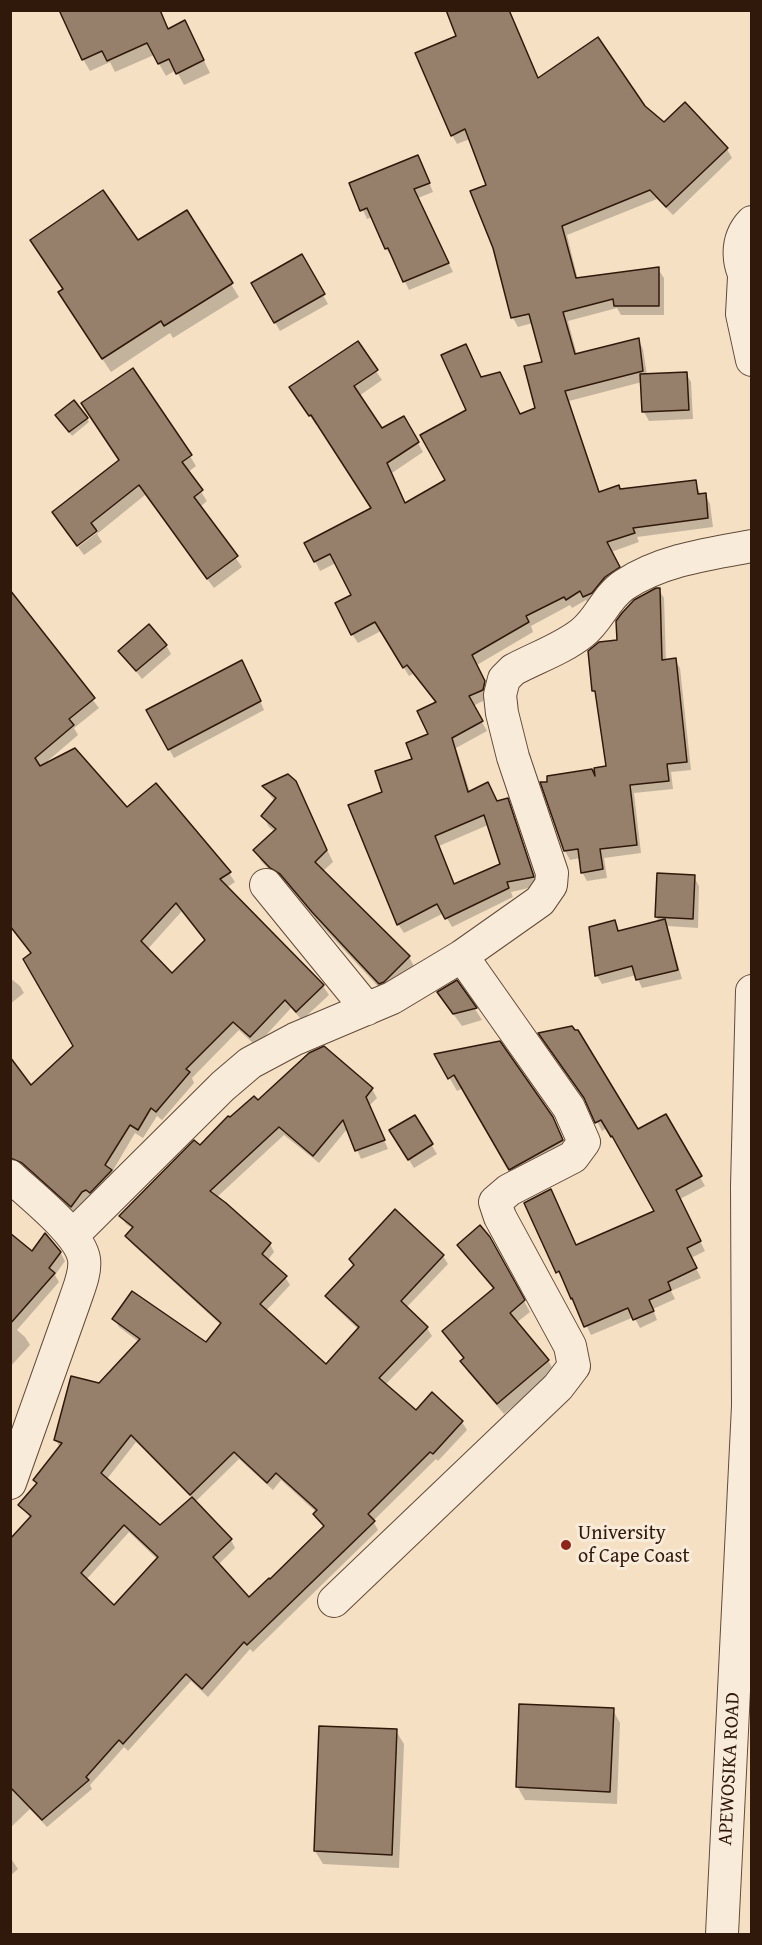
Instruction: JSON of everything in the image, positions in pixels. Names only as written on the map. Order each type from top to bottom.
[{"type":"street","points":[[750,222],[742,237],[739,250],[740,264],[748,282],[742,314],[752,360]]},
{"type":"street","points":[[73,1235],[223,1086],[250,1063],[295,1039],[392,998],[462,956],[540,901],[551,885],[552,873],[513,757],[500,695],[504,679],[513,669],[584,633],[607,601],[622,586],[639,576],[661,566],[686,559],[752,546]]},
{"type":"street","points":[[266,885],[368,1009]]},
{"type":"street","points":[[334,1601],[558,1387],[574,1366],[570,1346],[500,1218],[495,1202],[509,1190],[573,1157],[584,1142],[570,1108],[462,956]]},
{"type":"street","name":"APEWOSIKA ROAD","points":[[722,1935],[748,1406],[747,1186],[752,991]]},
{"type":"street","points":[[10,1176],[73,1235],[84,1259],[81,1279],[10,1483]]},
{"type":"building","points":[[59,10],[160,10],[168,29],[185,20],[204,60],[176,74],[169,59],[158,64],[147,43],[107,61],[102,51],[82,60]]},
{"type":"building","points":[[446,10],[509,10],[538,78],[598,37],[645,106],[664,122],[685,102],[728,148],[666,207],[650,190],[562,226],[576,278],[659,267],[659,306],[614,306],[613,299],[563,312],[575,354],[639,338],[643,371],[565,391],[599,492],[619,485],[620,489],[696,480],[698,494],[706,493],[708,518],[633,528],[635,533],[607,542],[620,567],[605,577],[592,593],[583,597],[580,591],[566,600],[564,597],[526,616],[529,622],[472,655],[485,681],[483,690],[469,696],[483,721],[452,738],[468,792],[488,782],[497,801],[508,798],[534,877],[507,882],[509,888],[445,919],[437,904],[397,925],[348,805],[382,792],[375,771],[412,759],[406,743],[428,734],[417,711],[436,702],[407,665],[403,668],[375,622],[351,635],[335,603],[351,595],[330,554],[314,562],[304,543],[371,508],[311,415],[309,416],[289,387],[358,341],[378,370],[354,386],[382,428],[404,416],[419,442],[387,463],[405,503],[445,480],[420,435],[466,410],[441,355],[466,344],[481,377],[500,372],[520,414],[535,408],[524,366],[542,362],[529,314],[511,318],[493,248],[470,191],[486,185],[465,129],[451,136],[415,53],[456,36]],"holes":[[[484,815],[500,864],[454,884],[435,836]]]},
{"type":"building","points":[[418,155],[430,183],[414,189],[449,263],[403,282],[367,208],[360,211],[349,183]]},
{"type":"building","points":[[103,190],[138,240],[187,210],[233,283],[164,326],[161,321],[102,359],[58,292],[63,289],[30,240]]},
{"type":"building","points":[[302,254],[325,294],[274,323],[251,283]]},
{"type":"building","points":[[133,368],[192,455],[182,462],[203,490],[194,497],[238,556],[207,579],[139,485],[91,523],[97,531],[77,546],[52,512],[119,460],[81,403]]},
{"type":"building","points":[[687,372],[689,410],[642,412],[640,374]]},
{"type":"building","points":[[74,400],[88,418],[69,432],[55,415]]},
{"type":"building","points":[[660,588],[662,660],[676,658],[687,762],[667,764],[669,781],[630,785],[637,845],[600,849],[603,869],[581,873],[578,849],[564,851],[540,782],[547,782],[547,776],[592,769],[595,776],[594,768],[606,766],[595,691],[592,691],[588,651],[599,642],[617,640],[616,621],[622,613],[634,600]]},
{"type":"building","points":[[10,590],[95,698],[69,719],[74,725],[35,758],[40,766],[75,748],[127,807],[156,783],[231,872],[220,879],[324,985],[296,1012],[285,1000],[250,1037],[233,1022],[186,1069],[190,1072],[156,1112],[151,1108],[138,1130],[130,1125],[105,1165],[112,1170],[90,1193],[86,1190],[82,1192],[71,1207],[22,1163],[10,1158],[10,1057],[31,1085],[73,1046],[23,959],[31,953],[10,926]],"holes":[[[176,903],[205,940],[172,973],[141,941]]]},
{"type":"building","points":[[149,624],[167,645],[136,671],[118,651]]},
{"type":"building","points":[[242,660],[261,701],[168,750],[146,710]]},
{"type":"building","points":[[288,774],[296,781],[327,850],[315,862],[410,956],[384,982],[379,984],[280,874],[270,868],[253,850],[276,829],[261,816],[276,798],[262,786]]},
{"type":"building","points":[[657,873],[695,875],[693,919],[655,917]]},
{"type":"building","points":[[665,919],[678,970],[636,980],[632,966],[595,976],[589,927],[615,920],[618,931]]},
{"type":"building","points":[[457,980],[477,1008],[453,1014],[437,992]]},
{"type":"building","points":[[572,1026],[578,1030],[638,1129],[666,1114],[702,1176],[676,1190],[701,1241],[687,1248],[697,1268],[668,1282],[671,1290],[649,1300],[654,1311],[633,1320],[628,1308],[584,1327],[559,1271],[556,1273],[524,1203],[551,1189],[576,1245],[654,1211],[612,1136],[601,1120],[595,1123],[584,1098],[538,1033]]},
{"type":"building","points":[[500,1041],[553,1117],[563,1140],[509,1170],[454,1075],[448,1079],[434,1054]]},
{"type":"building","points":[[324,1046],[373,1088],[366,1097],[385,1140],[355,1151],[343,1120],[313,1156],[279,1127],[210,1191],[271,1243],[262,1254],[287,1276],[260,1304],[326,1364],[359,1327],[325,1296],[354,1265],[349,1259],[395,1209],[444,1255],[401,1301],[428,1327],[379,1378],[416,1410],[432,1392],[463,1421],[433,1454],[430,1452],[368,1514],[375,1521],[247,1645],[244,1642],[202,1689],[186,1674],[123,1744],[119,1740],[86,1777],[89,1780],[42,1820],[10,1787],[10,1539],[31,1516],[18,1505],[37,1483],[33,1480],[62,1443],[54,1440],[71,1376],[99,1383],[140,1339],[112,1319],[132,1291],[206,1342],[221,1323],[125,1236],[133,1227],[119,1216],[194,1140],[200,1145],[228,1116],[230,1117],[254,1096],[258,1100],[309,1053]],"holes":[[[131,1435],[190,1495],[234,1452],[267,1483],[276,1473],[317,1510],[313,1514],[324,1526],[249,1597],[213,1557],[232,1539],[192,1497],[160,1525],[101,1473]],[[124,1525],[158,1557],[114,1605],[81,1573]]]},
{"type":"building","points":[[415,1115],[433,1144],[408,1160],[389,1130]]},
{"type":"building","points":[[480,1225],[490,1237],[525,1300],[510,1313],[549,1360],[497,1404],[460,1361],[464,1358],[442,1331],[494,1288],[457,1245]]},
{"type":"building","points":[[10,1233],[32,1251],[45,1233],[61,1252],[49,1268],[55,1273],[10,1324]]},
{"type":"building","points":[[519,1704],[614,1708],[610,1792],[516,1787]]},
{"type":"building","points":[[319,1726],[397,1729],[392,1855],[314,1851]]},
{"type":"place","name":"University of Cape Coast","points":[[566,1545]]}]
